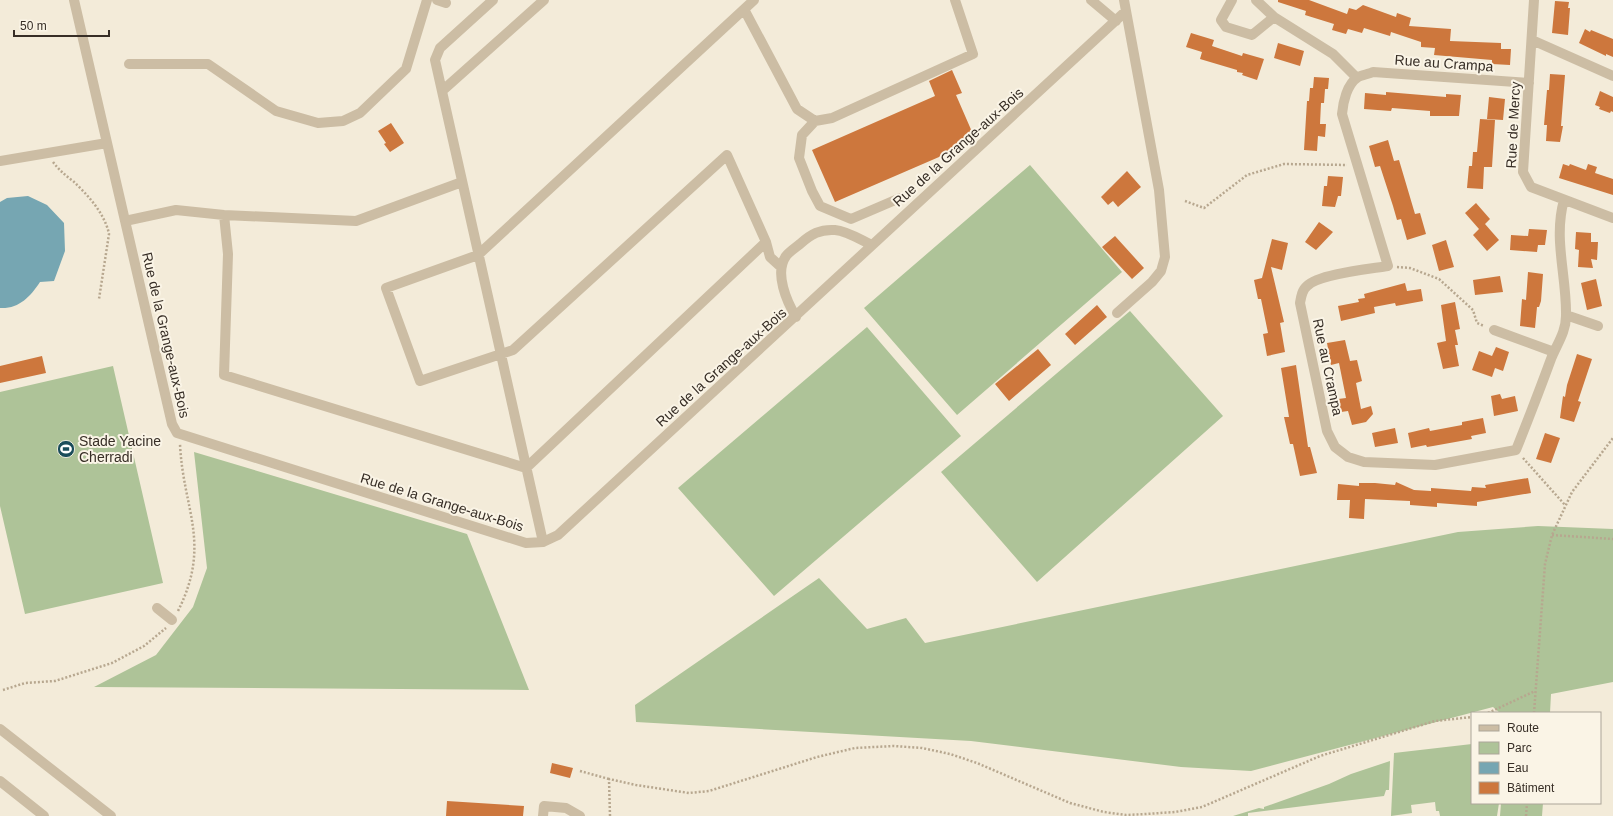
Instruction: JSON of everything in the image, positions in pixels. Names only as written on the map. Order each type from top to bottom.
[{"type":"street","name":"Rue de la Grange-aux-Bois","points":[[74,0],[172,424],[176,433],[526,543],[543,542],[558,535],[1126,11]]},
{"type":"street","points":[[129,64],[208,64],[276,111],[318,123],[343,121],[360,113],[406,69],[427,0]]},
{"type":"street","points":[[491,0],[440,48],[435,60],[543,542]]},
{"type":"street","points":[[442,91],[544,0]]},
{"type":"street","points":[[754,0],[745,11],[478,255],[386,288],[420,381],[513,350],[727,155],[766,242],[770,258],[781,267]]},
{"type":"street","points":[[900,198],[851,219],[820,206],[812,191],[799,158],[802,135],[816,121],[832,118],[973,54],[955,0]]},
{"type":"street","points":[[1091,0],[1116,21]]},
{"type":"street","points":[[1117,313],[1152,282],[1161,271],[1165,257],[1159,190],[1124,0]]},
{"type":"street","points":[[1232,0],[1221,20],[1226,28],[1252,35],[1274,16]]},
{"type":"street","points":[[1256,0],[1274,16],[1333,54],[1357,78],[1348,89],[1343,103],[1342,114],[1388,266]]},
{"type":"street","name":"Rue de Mercy","points":[[1534,0],[1523,172],[1525,179],[1531,187],[1613,218]]},
{"type":"street","points":[[745,11],[797,109],[816,121]]},
{"type":"street","points":[[1532,40],[1613,76]]},
{"type":"street","name":"Rue au Crampa","points":[[1357,78],[1373,72],[1529,83]]},
{"type":"street","points":[[0,161],[107,143]]},
{"type":"street","points":[[125,220],[176,210],[224,215],[356,222],[462,182]]},
{"type":"street","points":[[1516,450],[1554,352],[1564,333],[1566,315],[1560,254],[1560,216],[1564,200]]},
{"type":"street","points":[[224,215],[228,254],[224,374],[526,468]]},
{"type":"street","points":[[796,317],[788,304],[781,267],[786,257],[809,235],[821,230],[837,230],[872,245]]},
{"type":"street","points":[[526,468],[766,242]]},
{"type":"street","name":"Rue au Crampa","points":[[1388,266],[1317,279],[1307,286],[1302,293],[1300,303],[1327,431],[1335,447],[1348,457],[1364,462],[1435,465],[1516,450]]},
{"type":"street","points":[[1566,315],[1598,326]]},
{"type":"street","points":[[1494,330],[1554,352]]},
{"type":"street","points":[[157,608],[172,620]]},
{"type":"street","points":[[0,729],[111,816]]},
{"type":"street","points":[[0,781],[44,816]]},
{"type":"street","points":[[543,816],[544,806],[566,808],[580,816]]},
{"type":"path","points":[[49,152],[58,168],[88,197],[108,228],[109,234],[99,299]]},
{"type":"path","points":[[1185,201],[1204,208],[1247,175],[1284,164],[1357,165]]},
{"type":"path","points":[[1388,266],[1410,268],[1439,279],[1473,310],[1477,323],[1494,330]]},
{"type":"path","points":[[3,690],[25,683],[55,681],[112,663],[144,646],[164,630],[172,620],[187,593],[193,572],[196,549],[194,527],[180,444],[176,433]]},
{"type":"path","points":[[1534,712],[1545,564],[1552,535],[1572,492],[1613,438]]},
{"type":"path","points":[[1516,450],[1565,505]]},
{"type":"path","points":[[1552,535],[1613,539]]},
{"type":"path","points":[[1490,712],[1536,690]]},
{"type":"path","points":[[580,771],[636,785],[688,793],[709,791],[817,757],[855,748],[894,746],[922,748],[950,754],[977,763],[1070,803],[1104,812],[1126,815],[1146,815],[1202,807],[1320,756],[1435,721],[1471,717]]},
{"type":"path","points":[[609,779],[610,816]]},
{"type":"path","points":[[1526,816],[1527,804]]},
{"type":"green space","points":[[1030,165],[1122,272],[957,415],[864,308]]},
{"type":"green space","points":[[1130,311],[1223,416],[1037,582],[941,472]]},
{"type":"green space","points":[[867,327],[961,436],[774,596],[678,488]]},
{"type":"green space","name":"Stade Yacine Cherradi","points":[[113,366],[163,583],[25,614],[0,506],[0,392]]},
{"type":"green space","points":[[194,452],[467,534],[529,690],[94,687],[156,655],[193,607],[207,568]]},
{"type":"green space","points":[[1538,526],[1613,529],[1613,682],[1551,694],[1550,712],[1499,712],[1493,707],[1251,771],[1181,767],[971,741],[636,722],[635,705],[819,578],[867,629],[906,618],[925,643],[1458,532]]},
{"type":"green space","points":[[1471,744],[1471,804],[1499,804],[1497,816],[1440,816],[1439,811],[1436,811],[1435,802],[1411,805],[1412,813],[1391,816],[1394,753]]},
{"type":"green space","points":[[1390,761],[1389,790],[1386,790],[1384,796],[1248,813],[1248,816],[1233,816],[1259,808],[1264,809],[1264,807]]},
{"type":"green space","points":[[1501,804],[1543,804],[1542,816],[1500,816]]},
{"type":"water","points":[[28,196],[47,205],[64,223],[65,251],[54,281],[40,282],[32,293],[23,301],[7,308],[0,308],[0,202],[7,198]]},
{"type":"building","points":[[1278,0],[1309,0],[1347,14],[1349,8],[1356,10],[1363,5],[1396,17],[1397,13],[1411,18],[1409,26],[1451,29],[1450,41],[1501,43],[1501,49],[1511,49],[1510,65],[1492,64],[1492,60],[1434,55],[1435,48],[1421,47],[1421,42],[1391,32],[1390,36],[1364,28],[1362,33],[1348,29],[1346,34],[1332,30],[1334,24],[1305,15],[1306,11],[1278,2]]},
{"type":"building","points":[[1555,1],[1569,2],[1568,35],[1552,33]]},
{"type":"building","points":[[1585,29],[1613,39],[1613,57],[1606,54],[1606,56],[1579,43]]},
{"type":"building","points":[[1191,33],[1214,40],[1212,46],[1242,56],[1243,53],[1264,59],[1257,80],[1242,75],[1243,73],[1237,72],[1237,70],[1200,59],[1202,52],[1186,47]]},
{"type":"building","points":[[1278,43],[1304,51],[1300,66],[1274,58]]},
{"type":"building","points":[[952,70],[962,93],[956,95],[976,141],[835,202],[812,150],[935,96],[929,81]]},
{"type":"building","points":[[1550,74],[1565,75],[1561,126],[1563,126],[1560,142],[1546,141],[1547,125],[1544,125]]},
{"type":"building","points":[[1314,77],[1329,78],[1328,89],[1325,89],[1324,103],[1321,103],[1320,124],[1326,124],[1325,137],[1318,136],[1317,151],[1304,150],[1307,101],[1309,101],[1310,88],[1313,88]]},
{"type":"building","points":[[1600,91],[1613,97],[1613,112],[1611,111],[1610,113],[1599,109],[1600,107],[1595,105]]},
{"type":"building","points":[[1386,92],[1446,97],[1446,94],[1461,95],[1459,116],[1430,116],[1430,111],[1392,108],[1391,111],[1364,109],[1365,93],[1386,95]]},
{"type":"building","points":[[1489,97],[1505,99],[1503,120],[1487,119]]},
{"type":"building","points":[[1480,119],[1495,120],[1492,167],[1484,167],[1483,189],[1467,188],[1469,166],[1472,166],[1473,152],[1477,152]]},
{"type":"building","points":[[391,123],[404,143],[390,152],[384,144],[386,143],[378,131]]},
{"type":"building","points":[[1388,140],[1394,161],[1399,160],[1415,214],[1420,213],[1426,234],[1407,240],[1401,219],[1397,220],[1380,166],[1375,167],[1369,146]]},
{"type":"building","points":[[1563,164],[1569,166],[1570,164],[1586,170],[1588,164],[1597,167],[1595,173],[1613,179],[1613,195],[1559,178]]},
{"type":"building","points":[[1127,171],[1141,187],[1118,207],[1113,201],[1108,205],[1101,197]]},
{"type":"building","points":[[1328,176],[1343,177],[1341,196],[1338,196],[1335,207],[1322,206],[1324,186],[1327,186]]},
{"type":"building","points":[[1476,203],[1490,219],[1485,224],[1499,240],[1487,251],[1473,235],[1479,229],[1465,213]]},
{"type":"building","points":[[1319,222],[1333,232],[1316,250],[1305,242]]},
{"type":"building","points":[[1529,229],[1547,230],[1545,245],[1538,245],[1537,252],[1510,250],[1511,235],[1528,236]]},
{"type":"building","points":[[1576,232],[1591,233],[1591,242],[1598,242],[1597,260],[1591,259],[1593,268],[1578,267],[1579,250],[1575,249]]},
{"type":"building","points":[[1115,236],[1144,268],[1132,279],[1102,247]]},
{"type":"building","points":[[1272,239],[1288,243],[1282,270],[1271,267],[1284,322],[1280,323],[1285,352],[1267,356],[1263,334],[1268,333],[1261,299],[1258,299],[1254,280],[1262,278]]},
{"type":"building","points":[[1446,240],[1454,267],[1439,271],[1432,245]]},
{"type":"building","points":[[1528,272],[1543,274],[1541,301],[1539,307],[1537,307],[1535,328],[1520,326],[1522,299],[1526,300]]},
{"type":"building","points":[[1500,276],[1503,292],[1475,295],[1473,280]]},
{"type":"building","points":[[1596,279],[1602,306],[1587,310],[1581,283]]},
{"type":"building","points":[[1405,283],[1407,291],[1421,289],[1423,301],[1396,306],[1395,303],[1374,307],[1375,313],[1341,321],[1338,306],[1359,302],[1358,299],[1365,298],[1364,294]]},
{"type":"building","points":[[1455,302],[1460,329],[1455,330],[1458,345],[1455,345],[1459,366],[1443,369],[1437,343],[1446,341],[1441,305]]},
{"type":"building","points":[[1097,305],[1107,317],[1075,345],[1065,334]]},
{"type":"building","points":[[1345,340],[1350,361],[1357,360],[1362,381],[1356,383],[1361,409],[1371,406],[1373,414],[1366,422],[1352,425],[1348,411],[1341,412],[1338,399],[1346,398],[1339,363],[1331,365],[1327,343]]},
{"type":"building","points":[[1496,347],[1509,352],[1503,371],[1495,368],[1492,377],[1472,370],[1479,351],[1492,356]]},
{"type":"building","points":[[1038,349],[1051,365],[1009,401],[995,384]]},
{"type":"building","points":[[1577,354],[1592,359],[1578,401],[1581,402],[1574,422],[1560,418],[1563,396],[1565,397],[1567,385]]},
{"type":"building","points":[[42,356],[46,373],[0,383],[0,366]]},
{"type":"building","points":[[1296,365],[1308,447],[1310,447],[1317,473],[1300,476],[1293,444],[1290,444],[1284,417],[1289,417],[1281,368]]},
{"type":"building","points":[[1500,394],[1502,399],[1515,396],[1518,411],[1494,416],[1491,396]]},
{"type":"building","points":[[1483,418],[1486,433],[1471,436],[1472,439],[1427,447],[1426,445],[1411,448],[1408,433],[1429,428],[1430,431],[1462,425],[1462,422]]},
{"type":"building","points":[[1395,428],[1398,443],[1375,447],[1372,433]]},
{"type":"building","points":[[1545,433],[1560,438],[1551,463],[1536,459]]},
{"type":"building","points":[[1528,478],[1531,493],[1477,502],[1477,506],[1437,503],[1437,507],[1410,505],[1410,501],[1365,499],[1364,519],[1349,518],[1350,500],[1337,500],[1338,484],[1359,486],[1359,483],[1375,483],[1395,485],[1396,482],[1414,490],[1431,491],[1431,488],[1471,491],[1472,487],[1486,488],[1485,485]]},
{"type":"building","points":[[552,763],[573,768],[570,778],[550,773]]},
{"type":"building","points":[[447,801],[524,806],[523,816],[446,816]]},
{"type":"place","name":"Stade Yacine Cherradi","points":[[66,449]]}]
